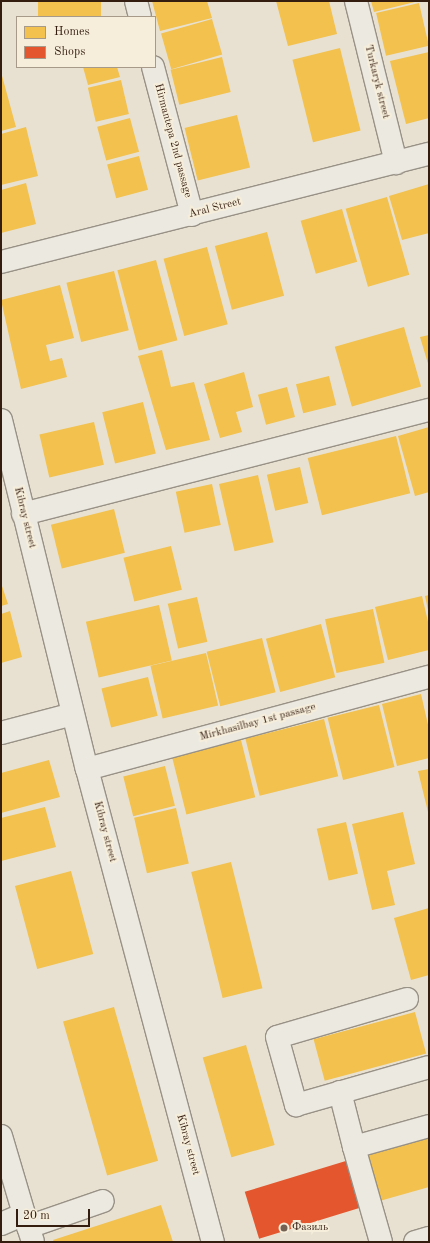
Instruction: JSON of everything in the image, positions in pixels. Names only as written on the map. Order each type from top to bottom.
[{"type":"street","points":[[136,1],[140,16]]},
{"type":"street","name":"Turkaryk street","points":[[356,1],[396,163]]},
{"type":"street","name":"Hirmantepa 2nd passage","points":[[153,68],[192,215]]},
{"type":"street","name":"Aral Street","points":[[1,262],[429,154]]},
{"type":"street","points":[[23,514],[429,410]]},
{"type":"street","name":"Kibray street","points":[[1,420],[73,714],[213,1242]]},
{"type":"street","name":"Mirkhasilbay 1st passage","points":[[89,775],[429,677]]},
{"type":"street","points":[[1,733],[73,714]]},
{"type":"street","points":[[407,999],[277,1037],[296,1105],[429,1067]]},
{"type":"street","points":[[340,1092],[381,1242]]},
{"type":"street","points":[[354,1147],[429,1126]]},
{"type":"street","points":[[1,1136],[29,1228]]},
{"type":"street","points":[[1,1224],[29,1228],[103,1202]]},
{"type":"street","points":[[415,1242],[429,1238]]},
{"type":"building: Homes","points":[[38,1],[101,1],[101,16],[38,16]]},
{"type":"building: Homes","points":[[152,1],[207,1],[212,18],[160,31]]},
{"type":"building: Homes","points":[[276,1],[329,1],[337,34],[288,46]]},
{"type":"building: Homes","points":[[371,1],[415,1],[415,2],[374,12]]},
{"type":"building: Homes","points":[[419,3],[429,46],[386,56],[376,13]]},
{"type":"building: Homes","points":[[212,19],[222,55],[171,69],[161,34]]},
{"type":"building: Homes","points":[[340,48],[361,130],[313,142],[292,60]]},
{"type":"building: Homes","points":[[429,52],[429,118],[406,124],[390,61]]},
{"type":"building: Homes","points":[[222,57],[231,92],[179,105],[171,70]]},
{"type":"building: Homes","points":[[83,68],[117,68],[120,77],[88,85]]},
{"type":"building: Homes","points":[[1,72],[16,127],[1,131]]},
{"type":"building: Homes","points":[[121,80],[129,114],[96,122],[88,88]]},
{"type":"building: Homes","points":[[237,115],[250,167],[198,180],[185,128]]},
{"type":"building: Homes","points":[[130,118],[139,152],[106,161],[97,127]]},
{"type":"building: Homes","points":[[26,127],[38,176],[1,185],[1,134]]},
{"type":"building: Homes","points":[[139,156],[148,190],[116,198],[107,165]]},
{"type":"building: Homes","points":[[26,183],[36,224],[1,233],[1,190]]},
{"type":"building: Homes","points":[[429,184],[429,233],[402,240],[389,196]]},
{"type":"building: Homes","points":[[387,197],[409,275],[368,287],[346,209]]},
{"type":"building: Homes","points":[[342,209],[357,262],[316,274],[301,221]]},
{"type":"building: Homes","points":[[267,232],[284,296],[232,310],[215,246]]},
{"type":"building: Homes","points":[[207,247],[228,324],[184,336],[164,259]]},
{"type":"building: Homes","points":[[156,260],[177,340],[139,351],[117,270]]},
{"type":"building: Homes","points":[[114,271],[129,330],[81,342],[66,283]]},
{"type":"building: Homes","points":[[60,285],[74,338],[46,345],[50,361],[62,358],[67,377],[21,389],[1,300]]},
{"type":"building: Homes","points":[[404,327],[421,387],[352,406],[335,347]]},
{"type":"building: Homes","points":[[429,335],[429,367],[420,337]]},
{"type":"building: Homes","points":[[162,350],[171,387],[194,382],[210,440],[166,450],[138,356]]},
{"type":"building: Homes","points":[[244,372],[253,407],[236,412],[242,432],[220,438],[204,384]]},
{"type":"building: Homes","points":[[329,376],[336,405],[303,413],[296,384]]},
{"type":"building: Homes","points":[[287,387],[295,417],[266,425],[258,395]]},
{"type":"building: Homes","points":[[143,402],[156,453],[115,464],[102,412]]},
{"type":"building: Homes","points":[[94,422],[104,465],[49,477],[39,435]]},
{"type":"building: Homes","points":[[429,427],[429,492],[415,496],[398,436]]},
{"type":"building: Homes","points":[[396,436],[410,493],[322,515],[308,458]]},
{"type":"building: Homes","points":[[300,467],[308,503],[275,511],[267,475]]},
{"type":"building: Homes","points":[[258,475],[274,542],[235,551],[219,484]]},
{"type":"building: Homes","points":[[212,484],[221,525],[185,533],[176,492]]},
{"type":"building: Homes","points":[[114,509],[125,553],[62,568],[51,525]]},
{"type":"building: Homes","points":[[171,546],[182,590],[134,602],[123,558]]},
{"type":"building: Homes","points":[[1,583],[8,604],[1,606]]},
{"type":"building: Homes","points":[[429,595],[429,610],[428,610],[425,596]]},
{"type":"building: Homes","points":[[422,596],[429,626],[429,650],[388,660],[375,607]]},
{"type":"building: Homes","points":[[197,597],[207,642],[178,649],[168,604]]},
{"type":"building: Homes","points":[[159,605],[172,661],[99,677],[86,622]]},
{"type":"building: Homes","points":[[373,609],[384,663],[337,673],[325,619]]},
{"type":"building: Homes","points":[[10,611],[22,657],[1,663],[1,614]]},
{"type":"building: Homes","points":[[321,624],[335,677],[280,692],[266,639]]},
{"type":"building: Homes","points":[[262,638],[276,692],[220,706],[207,652]]},
{"type":"building: Homes","points":[[206,653],[218,706],[163,718],[150,666]]},
{"type":"building: Homes","points":[[148,677],[158,716],[111,727],[101,689]]},
{"type":"building: Homes","points":[[421,694],[429,729],[429,758],[397,766],[382,704]]},
{"type":"building: Homes","points":[[379,705],[394,767],[343,780],[328,718]]},
{"type":"building: Homes","points":[[324,719],[338,776],[260,796],[245,739]]},
{"type":"building: Homes","points":[[241,740],[255,797],[186,814],[172,757]]},
{"type":"building: Homes","points":[[49,760],[60,797],[1,813],[1,773]]},
{"type":"building: Homes","points":[[165,766],[175,806],[133,816],[123,776]]},
{"type":"building: Homes","points":[[429,769],[429,812],[428,812],[418,771]]},
{"type":"building: Homes","points":[[45,807],[56,847],[1,861],[1,818]]},
{"type":"building: Homes","points":[[176,808],[189,864],[147,873],[134,818]]},
{"type":"building: Homes","points":[[403,812],[415,864],[387,871],[395,905],[372,910],[352,824]]},
{"type":"building: Homes","points":[[346,822],[358,874],[329,880],[317,829]]},
{"type":"building: Homes","points":[[231,862],[262,988],[223,998],[191,872]]},
{"type":"building: Homes","points":[[71,871],[93,954],[37,969],[15,886]]},
{"type":"building: Homes","points":[[429,908],[429,975],[411,980],[394,918]]},
{"type":"building: Homes","points":[[114,1007],[158,1161],[107,1175],[63,1022]]},
{"type":"building: Homes","points":[[415,1012],[426,1054],[325,1081],[314,1039]]},
{"type":"building: Homes","points":[[246,1045],[275,1145],[231,1157],[203,1057]]},
{"type":"building: Homes","points":[[429,1137],[429,1187],[376,1202],[363,1156]]},
{"type":"building: Homes","points":[[161,1205],[173,1242],[54,1242],[53,1240]]},
{"type":"building: Shops","points":[[349,1160],[363,1207],[259,1239],[245,1192]]},
{"type":"place","name":"Фазиль","points":[[284,1228]]}]
